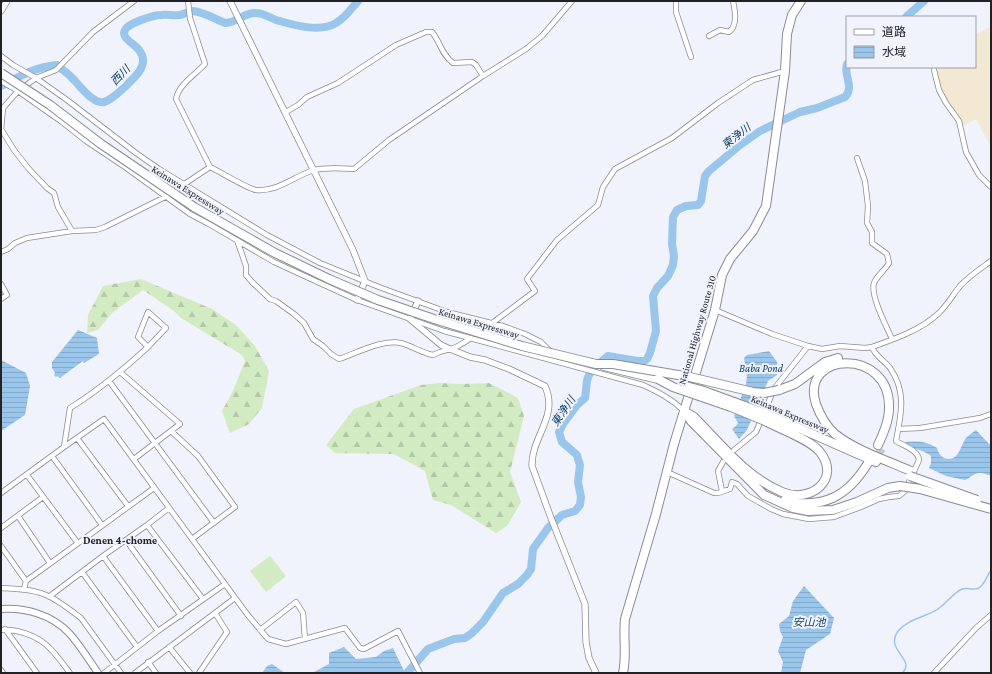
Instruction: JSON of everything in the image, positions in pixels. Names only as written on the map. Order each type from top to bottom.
[{"type":"highway","name":"National Highway Route 310","points":[[623,673],[625,664],[623,634],[624,619],[656,514],[674,444],[715,310],[722,275],[730,259],[753,231],[766,206],[785,71],[788,34],[792,15],[801,1]]},
{"type":"highway","name":"Keinawa Expressway","points":[[1,73],[50,106],[101,144],[194,207],[275,254],[329,279],[378,300],[434,320],[506,342],[658,379],[673,387],[766,418],[991,505]]},
{"type":"highway","points":[[596,364],[613,364],[690,376],[754,392],[764,393],[779,390],[795,384],[818,366],[834,359],[841,358],[860,360],[877,369],[884,378],[892,398],[893,407],[891,421],[880,446],[890,408],[886,388],[881,380],[869,369],[859,364],[850,362],[841,362],[826,368],[816,382],[814,398],[819,413],[828,426],[837,435],[911,474]]},
{"type":"highway","points":[[684,411],[694,417],[766,490],[781,499],[808,504],[833,498],[845,491],[854,483],[870,464],[858,485],[838,500],[812,507],[793,508]]},
{"type":"highway","points":[[684,411],[691,422],[764,495],[793,508],[808,511],[832,510],[857,502],[888,488],[900,486],[927,491],[991,510]]},
{"type":"highway","points":[[745,469],[783,493],[802,496],[818,489],[826,479],[826,460],[816,448],[766,418]]},
{"type":"main road","points":[[1,608],[28,611],[43,616],[58,624],[69,633],[98,673]]},
{"type":"street","points":[[1,11],[7,1]]},
{"type":"street","points":[[72,231],[58,207],[54,193],[47,188],[28,168],[14,150],[1,129],[3,108],[18,92],[36,78],[56,70],[60,64],[93,32],[134,1]]},
{"type":"street","points":[[188,1],[190,18],[205,64],[177,92],[176,99],[210,167],[255,190],[278,187],[314,170],[336,168],[354,169],[389,140],[483,76],[526,49],[542,36],[572,1]]},
{"type":"street","points":[[230,1],[347,238],[365,281],[358,300]]},
{"type":"street","points":[[676,1],[676,12],[691,57]]},
{"type":"street","points":[[709,36],[720,30],[729,32],[733,29],[735,21],[733,1]]},
{"type":"street","points":[[286,112],[298,105],[307,97],[338,83],[396,45],[426,32],[432,32],[436,37],[442,51],[453,63],[472,62],[476,65],[483,76]]},
{"type":"street","points":[[1,56],[13,65],[36,78],[136,153],[184,185],[294,250],[320,263],[379,287],[447,312],[503,326],[532,337],[548,348],[558,361]]},
{"type":"street","points":[[934,70],[939,90],[959,122],[966,152],[979,175],[991,187]]},
{"type":"street","points":[[237,240],[246,266],[246,275],[252,282],[270,299],[276,301],[294,314],[304,323],[313,339],[339,359],[384,343],[403,344],[425,354],[433,355],[442,350],[450,350],[471,338],[535,291],[527,279],[557,240],[598,205],[603,187],[615,169],[672,138],[718,103],[753,80],[785,71]]},
{"type":"street","points":[[1,81],[62,122],[86,141],[190,214],[274,262],[358,300],[410,319],[471,338],[642,385],[660,393],[678,404],[684,411]]},
{"type":"street","points":[[857,158],[865,181],[868,206],[867,223],[872,232],[872,243],[887,254],[889,263],[875,281],[873,289],[876,302],[892,339]]},
{"type":"street","points":[[1,252],[8,249],[15,243],[27,238],[72,231],[96,230],[105,227],[166,197],[210,167]]},
{"type":"street","points":[[715,310],[772,334],[808,346],[822,349],[840,346],[865,348],[872,347],[920,327],[930,321],[940,312],[959,287],[991,261]]},
{"type":"street","points":[[1,284],[6,295],[1,299]]},
{"type":"street","points":[[410,319],[418,301]]},
{"type":"street","points":[[64,447],[70,408],[110,381],[148,347],[166,328],[148,312],[138,337],[148,347]]},
{"type":"street","points":[[410,319],[441,345],[450,350],[470,357],[485,360],[509,369],[545,386],[550,402],[548,414],[532,457],[534,473],[585,604],[586,642],[589,658],[596,673]]},
{"type":"street","points":[[734,450],[756,432],[774,389],[808,346]]},
{"type":"street","points":[[667,472],[714,493],[730,489],[732,482],[737,484],[748,496],[771,510],[792,516],[816,519],[834,517],[861,508],[884,497],[897,497],[905,491],[919,460],[919,456],[896,441],[902,401],[900,389],[891,369],[873,351],[872,347]]},
{"type":"street","points":[[120,372],[180,424],[134,459]]},
{"type":"street","points":[[110,381],[214,523]]},
{"type":"street","points":[[898,428],[920,428],[980,418],[991,414]]},
{"type":"street","points":[[1,485],[3,492],[104,419],[235,598],[268,639],[286,644],[345,628],[360,648],[364,649],[398,631],[420,673]]},
{"type":"street","points":[[171,431],[198,456],[235,507],[192,539]]},
{"type":"street","points":[[77,438],[128,506]]},
{"type":"street","points":[[52,456],[102,524]]},
{"type":"street","points":[[722,491],[718,471],[723,462]]},
{"type":"street","points":[[26,475],[77,542]]},
{"type":"street","points":[[24,589],[26,581],[77,542],[154,488]]},
{"type":"street","points":[[1,528],[43,497]]},
{"type":"street","points":[[50,596],[169,508]]},
{"type":"street","points":[[18,516],[50,563]]},
{"type":"street","points":[[147,525],[203,599]]},
{"type":"street","points":[[126,540],[182,616]]},
{"type":"street","points":[[1,546],[26,581]]},
{"type":"street","points":[[103,556],[158,631]]},
{"type":"street","points":[[82,572],[137,647]]},
{"type":"street","points":[[104,673],[158,631],[182,616],[225,584]]},
{"type":"street","points":[[1,588],[24,589],[50,596],[81,618],[121,673]]},
{"type":"street","points":[[135,673],[235,598]]},
{"type":"street","points":[[260,630],[296,602],[303,613],[305,639]]},
{"type":"street","points":[[199,673],[227,632],[215,613]]},
{"type":"street","points":[[934,673],[976,628],[991,615]]},
{"type":"street","points":[[3,630],[37,673]]},
{"type":"street","points":[[3,630],[33,636],[45,642],[54,650],[70,673]]},
{"type":"street","points":[[169,647],[190,673]]},
{"type":"street","points":[[148,662],[156,673]]},
{"type":"shaded area","points":[[991,26],[991,145],[976,119],[963,126],[957,113],[947,101],[941,89],[937,70],[940,68],[976,68],[976,34]]},
{"type":"green space","points":[[141,279],[212,309],[236,325],[255,346],[269,371],[262,408],[249,424],[230,433],[222,411],[233,391],[245,361],[242,355],[181,318],[174,311],[143,290],[112,313],[98,330],[87,333],[88,315],[103,286]]},
{"type":"green space","points":[[439,383],[489,383],[518,398],[524,416],[510,472],[521,502],[507,526],[496,533],[451,505],[433,500],[425,471],[394,454],[335,453],[326,445],[354,409],[421,385]]},
{"type":"green space","points":[[270,556],[286,576],[266,592],[250,571]]},
{"type":"water","points":[[78,330],[97,338],[99,354],[84,363],[83,361],[60,378],[57,376],[56,377],[52,368],[52,362]]},
{"type":"water","name":"Baba Pond","points":[[769,351],[777,362],[777,375],[768,381],[747,430],[739,439],[732,429],[738,423],[734,416],[746,384],[747,376],[744,358],[747,355]]},
{"type":"water","points":[[1,360],[26,373],[30,386],[25,415],[1,431]]},
{"type":"water","points":[[976,430],[991,446],[991,475],[979,473],[965,480],[946,476],[929,468],[931,456],[910,447],[905,442],[929,444],[937,448],[939,454],[944,458],[949,459],[956,456],[966,438]]},
{"type":"water","name":"安山池","points":[[804,586],[834,618],[830,634],[806,650],[800,673],[781,673],[783,662],[778,651],[783,637],[779,624],[789,616],[793,601]]},
{"type":"water","points":[[344,647],[356,659],[376,657],[384,651],[393,648],[405,673],[312,673],[329,664],[329,653]]},
{"type":"water","points":[[272,664],[285,673],[262,673],[267,666]]},
{"type":"waterway","name":"西川","points":[[1,86],[21,75],[57,65],[95,100],[104,102],[113,97],[126,86],[137,75],[143,65],[140,51],[125,37],[124,34],[127,27],[147,18],[158,15],[181,15],[193,11],[205,14],[225,23],[229,23],[248,14],[259,13],[276,20],[298,26],[315,28],[330,26],[339,21],[358,1]]},
{"type":"waterway","name":"東浄川","points":[[907,16],[924,1]]},
{"type":"waterway","name":"東浄川","points":[[407,673],[428,649],[454,639],[465,638],[472,633],[483,622],[503,593],[518,584],[527,575],[531,569],[533,549],[548,528],[562,515],[575,511],[580,505],[581,497],[578,482],[580,465],[577,455],[562,442],[559,432],[577,405],[585,398],[587,381],[590,373],[608,356],[637,361],[644,361],[647,359],[656,331],[653,296],[657,288],[668,276],[673,265],[673,217],[677,210],[686,206],[698,205],[701,201],[705,176],[709,171],[740,145],[760,131],[800,112],[817,108],[845,97],[849,89],[846,68]]},
{"type":"waterway","points":[[902,673],[906,668],[906,664],[895,644],[895,638],[898,631],[912,621],[938,609],[962,589],[979,588],[991,570]]},
{"type":"tunnel","points":[[872,466],[882,448]]},
{"type":"district","name":"Denen 4-chome","points":[[120,540]]}]
